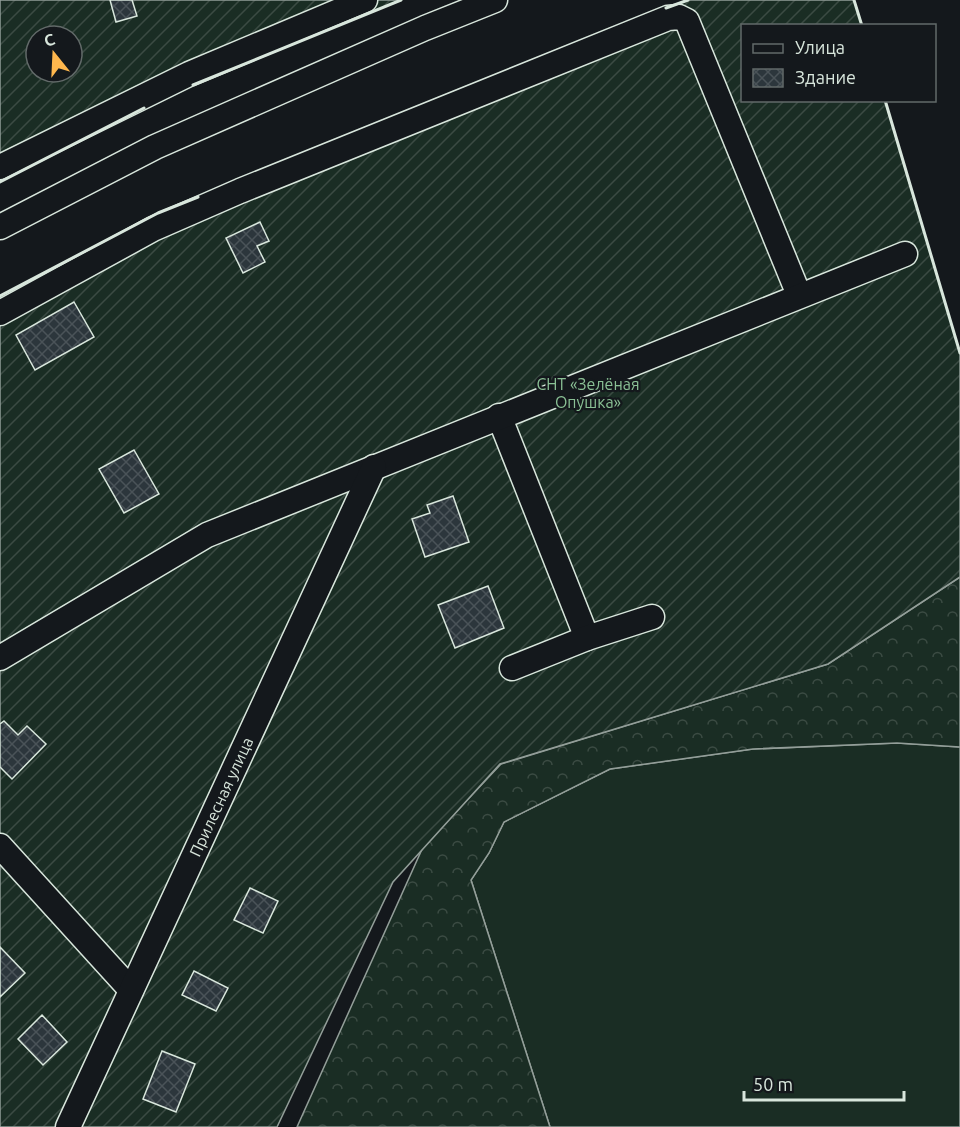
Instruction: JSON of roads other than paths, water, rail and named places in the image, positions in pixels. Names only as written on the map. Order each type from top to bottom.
[{"type":"street","points":[[0,167],[189,74],[365,0]]},
{"type":"street","points":[[0,227],[155,147],[414,33],[495,0]]},
{"type":"street","points":[[0,313],[153,229],[240,191],[668,18],[679,17],[687,21],[799,295]]},
{"type":"street","points":[[0,658],[207,535],[905,254]]},
{"type":"street","points":[[500,416],[587,638]]},
{"type":"street","name":"Прилесная улица","points":[[68,1127],[374,467]]},
{"type":"street","points":[[512,668],[587,638],[652,617]]},
{"type":"street","points":[[0,846],[131,990]]},
{"type":"park label","name":"СНТ «Зелёная Опушка»","points":[[588,393]]}]
